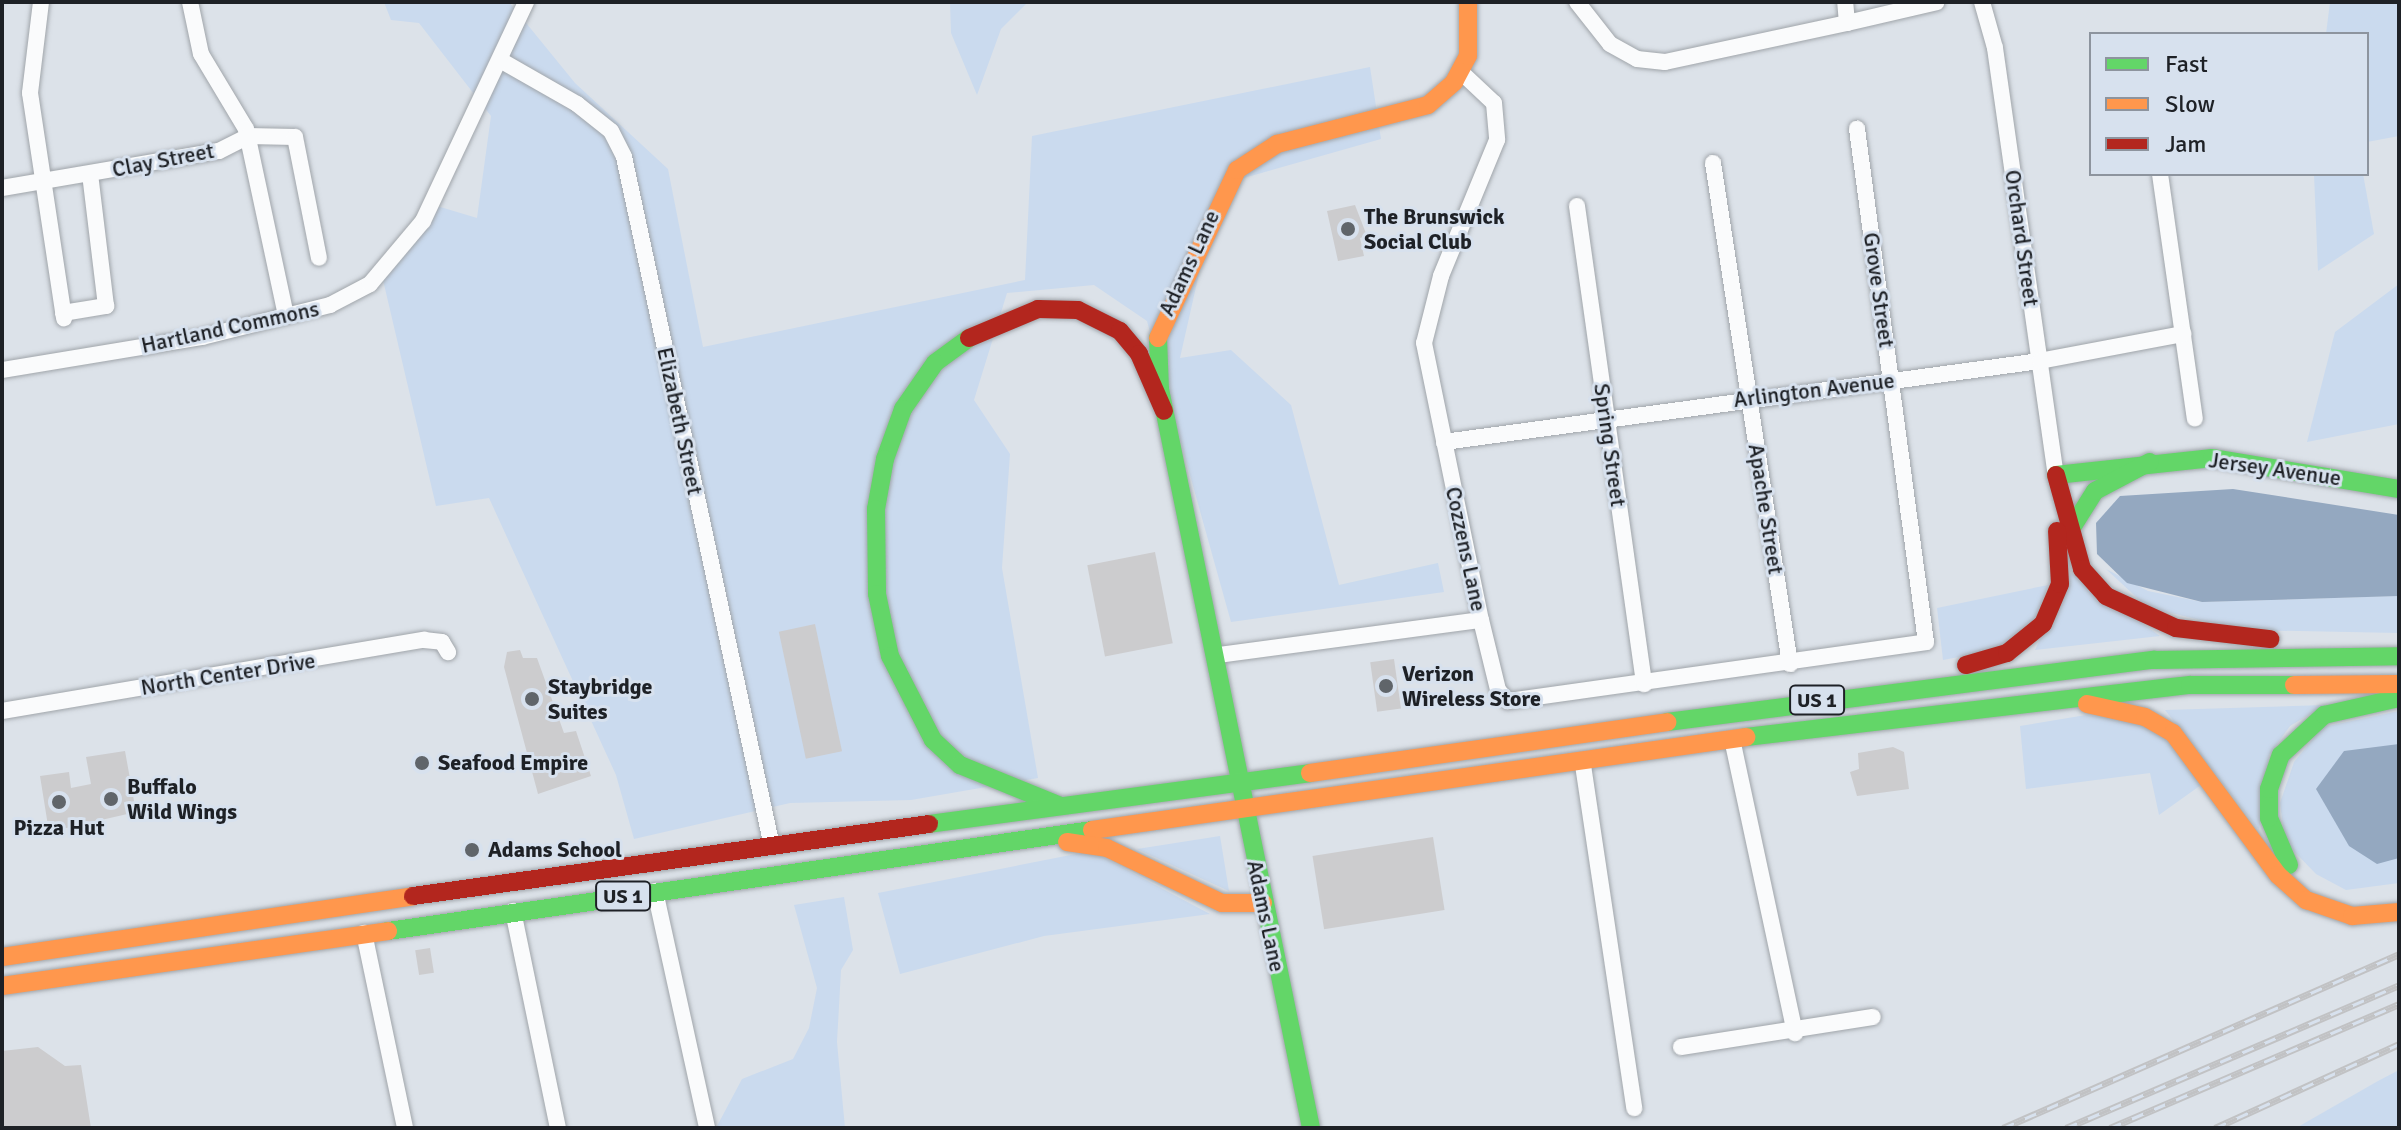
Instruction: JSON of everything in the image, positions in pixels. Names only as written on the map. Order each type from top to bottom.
[{"type":"main road","points":[[1461,72],[1472,40],[1468,2]]},
{"type":"main road","name":"Adams Lane","points":[[1311,1128],[1238,782],[1218,655],[1164,411],[1160,324],[1237,170],[1277,144],[1420,110],[1461,72]]},
{"type":"main road","points":[[1066,808],[960,765],[933,740],[909,701],[890,656],[877,594],[876,509],[885,459],[903,409],[935,363],[983,328],[1038,309],[1078,310],[1120,331],[1139,354],[1164,411]]},
{"type":"main road","name":"Jersey Avenue","points":[[2056,475],[2150,462],[2239,460],[2399,489]]},
{"type":"main road","points":[[2073,526],[2095,491],[2150,462]]},
{"type":"main road","points":[[2056,475],[2088,579],[2146,618],[2208,634],[2394,656]]},
{"type":"main road","points":[[1825,699],[1998,657],[2037,632],[2060,584],[2056,475]]},
{"type":"main road","name":"US 1","points":[[2,957],[771,842],[1066,808],[1825,699],[2154,660],[2394,656]]},
{"type":"main road","name":"US 1","points":[[2,986],[1027,838],[1583,765],[1732,739],[2046,697],[2190,685],[2399,684]]},
{"type":"main road","points":[[2046,697],[2122,710],[2173,733],[2278,875],[2306,900],[2352,916],[2399,912]]},
{"type":"main road","points":[[2399,698],[2346,706],[2305,727],[2275,766],[2268,803],[2275,842],[2305,881],[2350,900],[2399,896]]},
{"type":"main road","points":[[1027,838],[1099,845],[1222,903],[1263,903]]},
{"type":"street","points":[[41,2],[30,93],[64,316],[106,306],[90,174]]},
{"type":"street","points":[[190,2],[201,54],[248,136],[286,316]]},
{"type":"street","name":"Hartland Commons","points":[[2,370],[286,316],[330,305],[370,284],[399,256],[423,221],[526,2]]},
{"type":"street","points":[[1577,2],[1610,44],[1637,59],[1665,62],[1937,2]]},
{"type":"street","points":[[1845,2],[1847,23]]},
{"type":"street","name":"Orchard Street","points":[[1982,2],[1995,48],[2056,475]]},
{"type":"street","name":"Elizabeth Street","points":[[500,60],[577,104],[611,131],[624,157],[771,842]]},
{"type":"street","name":"Cozzens Lane","points":[[1461,72],[1494,103],[1498,129],[1425,324],[1444,442],[1498,690],[1508,701],[1790,664],[1926,642]]},
{"type":"street","name":"Grove Street","points":[[1857,129],[1926,642]]},
{"type":"street","name":"Clay Street","points":[[2,188],[219,151],[248,136],[295,137],[319,258]]},
{"type":"street","name":"Apache Street","points":[[1713,163],[1790,664]]},
{"type":"street","points":[[2160,176],[2195,419]]},
{"type":"street","name":"Spring Street","points":[[1577,206],[1644,684]]},
{"type":"street","name":"Arlington Avenue","points":[[1444,442],[2040,361],[2183,334]]},
{"type":"street","points":[[1218,655],[1481,620]]},
{"type":"street","name":"North Center Drive","points":[[2,711],[424,640],[442,642],[448,652]]},
{"type":"street","points":[[1732,739],[1795,1033]]},
{"type":"street","points":[[1583,765],[1634,1108]]},
{"type":"street","points":[[655,891],[707,1128]]},
{"type":"street","points":[[513,911],[558,1128]]},
{"type":"street","points":[[364,933],[405,1128]]},
{"type":"street","points":[[1681,1047],[1795,1033],[1873,1017]]},
{"type":"shaded area","points":[[384,2],[509,2],[575,83],[668,169],[703,347],[1025,280],[1032,136],[1370,67],[1381,139],[1219,185],[1180,358],[1231,350],[1291,405],[1339,585],[1438,563],[1444,592],[1231,622],[1147,321],[1094,285],[1007,293],[974,400],[1010,454],[1002,568],[1038,778],[911,800],[790,803],[634,839],[616,775],[489,498],[436,506],[383,280],[437,206],[477,218],[491,116],[419,23],[391,20]]},
{"type":"shaded area","points":[[950,2],[1028,2],[1001,29],[977,95],[951,33]]},
{"type":"shaded area","points":[[2330,2],[2399,2],[2399,136],[2369,142],[2369,32],[2326,32]]},
{"type":"shaded area","points":[[2314,176],[2363,176],[2374,234],[2318,271]]},
{"type":"shaded area","points":[[2399,284],[2399,424],[2307,442],[2335,332]]},
{"type":"shaded area","points":[[2233,489],[2399,515],[2399,596],[2202,602],[2127,583],[2097,554],[2096,523],[2120,496]]},
{"type":"shaded area","points":[[2106,569],[2148,591],[2202,602],[2399,596],[2399,633],[2241,630],[2147,607]]},
{"type":"shaded area","points":[[2071,573],[2160,636],[2035,650]]},
{"type":"shaded area","points":[[2048,585],[2036,620],[2000,649],[1943,660],[1937,608]]},
{"type":"shaded area","points":[[2325,705],[2290,726],[2269,755],[2259,830],[2165,710]]},
{"type":"shaded area","points":[[2399,711],[2399,883],[2346,890],[2316,874],[2285,842],[2280,803],[2294,762],[2323,727]]},
{"type":"shaded area","points":[[2086,715],[2138,722],[2176,746],[2201,785],[2159,815],[2150,773],[2026,789],[2020,726]]},
{"type":"shaded area","points":[[2399,744],[2399,858],[2377,864],[2349,846],[2316,789],[2344,751]]},
{"type":"shaded area","points":[[1220,836],[1229,891],[1137,849]]},
{"type":"shaded area","points":[[1091,851],[1210,914],[1044,936],[900,974],[878,893]]},
{"type":"shaded area","points":[[844,897],[853,950],[841,970],[837,1042],[845,1128],[716,1128],[742,1079],[793,1059],[809,1028],[817,988],[794,905]]},
{"type":"shaded area","points":[[2399,1070],[2399,1128],[2296,1128],[2378,1081]]},
{"type":"building","name":"The Brunswick Social Club","points":[[1355,205],[1367,236],[1360,238],[1364,256],[1338,261],[1327,211]]},
{"type":"building","points":[[1155,552],[1173,643],[1105,656],[1087,565]]},
{"type":"building","points":[[815,624],[842,751],[806,759],[779,632]]},
{"type":"building","name":"Staybridge Suites","points":[[520,650],[523,658],[537,658],[564,733],[576,731],[591,776],[538,794],[504,667],[507,652]]},
{"type":"building","name":"Verizon Wireless Store","points":[[1394,659],[1401,709],[1377,712],[1370,662]]},
{"type":"building","points":[[1893,747],[1904,752],[1909,789],[1857,796],[1850,772],[1859,769],[1858,753]]},
{"type":"building","points":[[125,751],[136,812],[49,832],[40,776],[69,772],[71,788],[91,784],[86,757]]},
{"type":"building","points":[[1433,837],[1445,910],[1324,929],[1313,856]]},
{"type":"building","points":[[430,948],[434,973],[419,975],[415,950]]},
{"type":"building","points":[[38,1047],[65,1066],[81,1065],[91,1128],[2,1128],[2,1051]]},
{"type":"railway","points":[[2003,1128],[2399,954]]},
{"type":"railway","points":[[2066,1128],[2399,985]]},
{"type":"railway","points":[[2110,1128],[2399,1004]]},
{"type":"railway","points":[[2215,1128],[2399,1044]]},
{"type":"traffic: fast","points":[[969,338],[935,363],[903,409],[885,459],[876,509],[877,594],[890,656],[933,740],[960,765],[1058,805]]},
{"type":"traffic: fast","points":[[1158,338],[1160,389],[1311,1128]]},
{"type":"traffic: fast","points":[[2056,475],[2212,458],[2399,489]]},
{"type":"traffic: fast","points":[[2073,526],[2095,491],[2150,462]]},
{"type":"traffic: fast","points":[[1667,722],[2154,660],[2399,656]]},
{"type":"traffic: fast","points":[[1746,737],[2190,685],[2294,685]]},
{"type":"traffic: fast","points":[[2289,865],[2269,818],[2269,789],[2281,755],[2324,715],[2399,698]]},
{"type":"traffic: fast","points":[[929,824],[1310,773]]},
{"type":"traffic: fast","points":[[388,931],[1092,830]]},
{"type":"traffic: slow","points":[[1158,338],[1237,170],[1277,144],[1428,105],[1454,82],[1468,56],[1468,2]]},
{"type":"traffic: slow","points":[[2294,685],[2399,684]]},
{"type":"traffic: slow","points":[[2087,704],[2145,717],[2173,733],[2278,875],[2306,900],[2352,916],[2399,912]]},
{"type":"traffic: slow","points":[[1310,773],[1667,722]]},
{"type":"traffic: slow","points":[[1092,830],[1746,737]]},
{"type":"traffic: slow","points":[[1067,842],[1107,848],[1222,903],[1263,903]]},
{"type":"traffic: slow","points":[[2,957],[413,896]]},
{"type":"traffic: slow","points":[[2,986],[388,931]]},
{"type":"traffic: jam","points":[[969,338],[1038,309],[1078,310],[1120,331],[1139,354],[1164,411]]},
{"type":"traffic: jam","points":[[2056,475],[2082,569],[2106,596],[2176,628],[2270,639]]},
{"type":"traffic: jam","points":[[1966,665],[2007,653],[2043,624],[2060,584],[2057,531]]},
{"type":"traffic: jam","points":[[413,896],[929,824]]},
{"type":"place","name":"The Brunswick Social Club","points":[[1348,229]]},
{"type":"place","name":"Verizon Wireless Store","points":[[1386,686]]},
{"type":"place","name":"Staybridge Suites","points":[[532,699]]},
{"type":"place","name":"Seafood Empire","points":[[422,763]]},
{"type":"place","name":"Buffalo Wild Wings","points":[[111,799]]},
{"type":"place","name":"Pizza Hut","points":[[59,802]]},
{"type":"place","name":"Adams School","points":[[472,850]]}]
